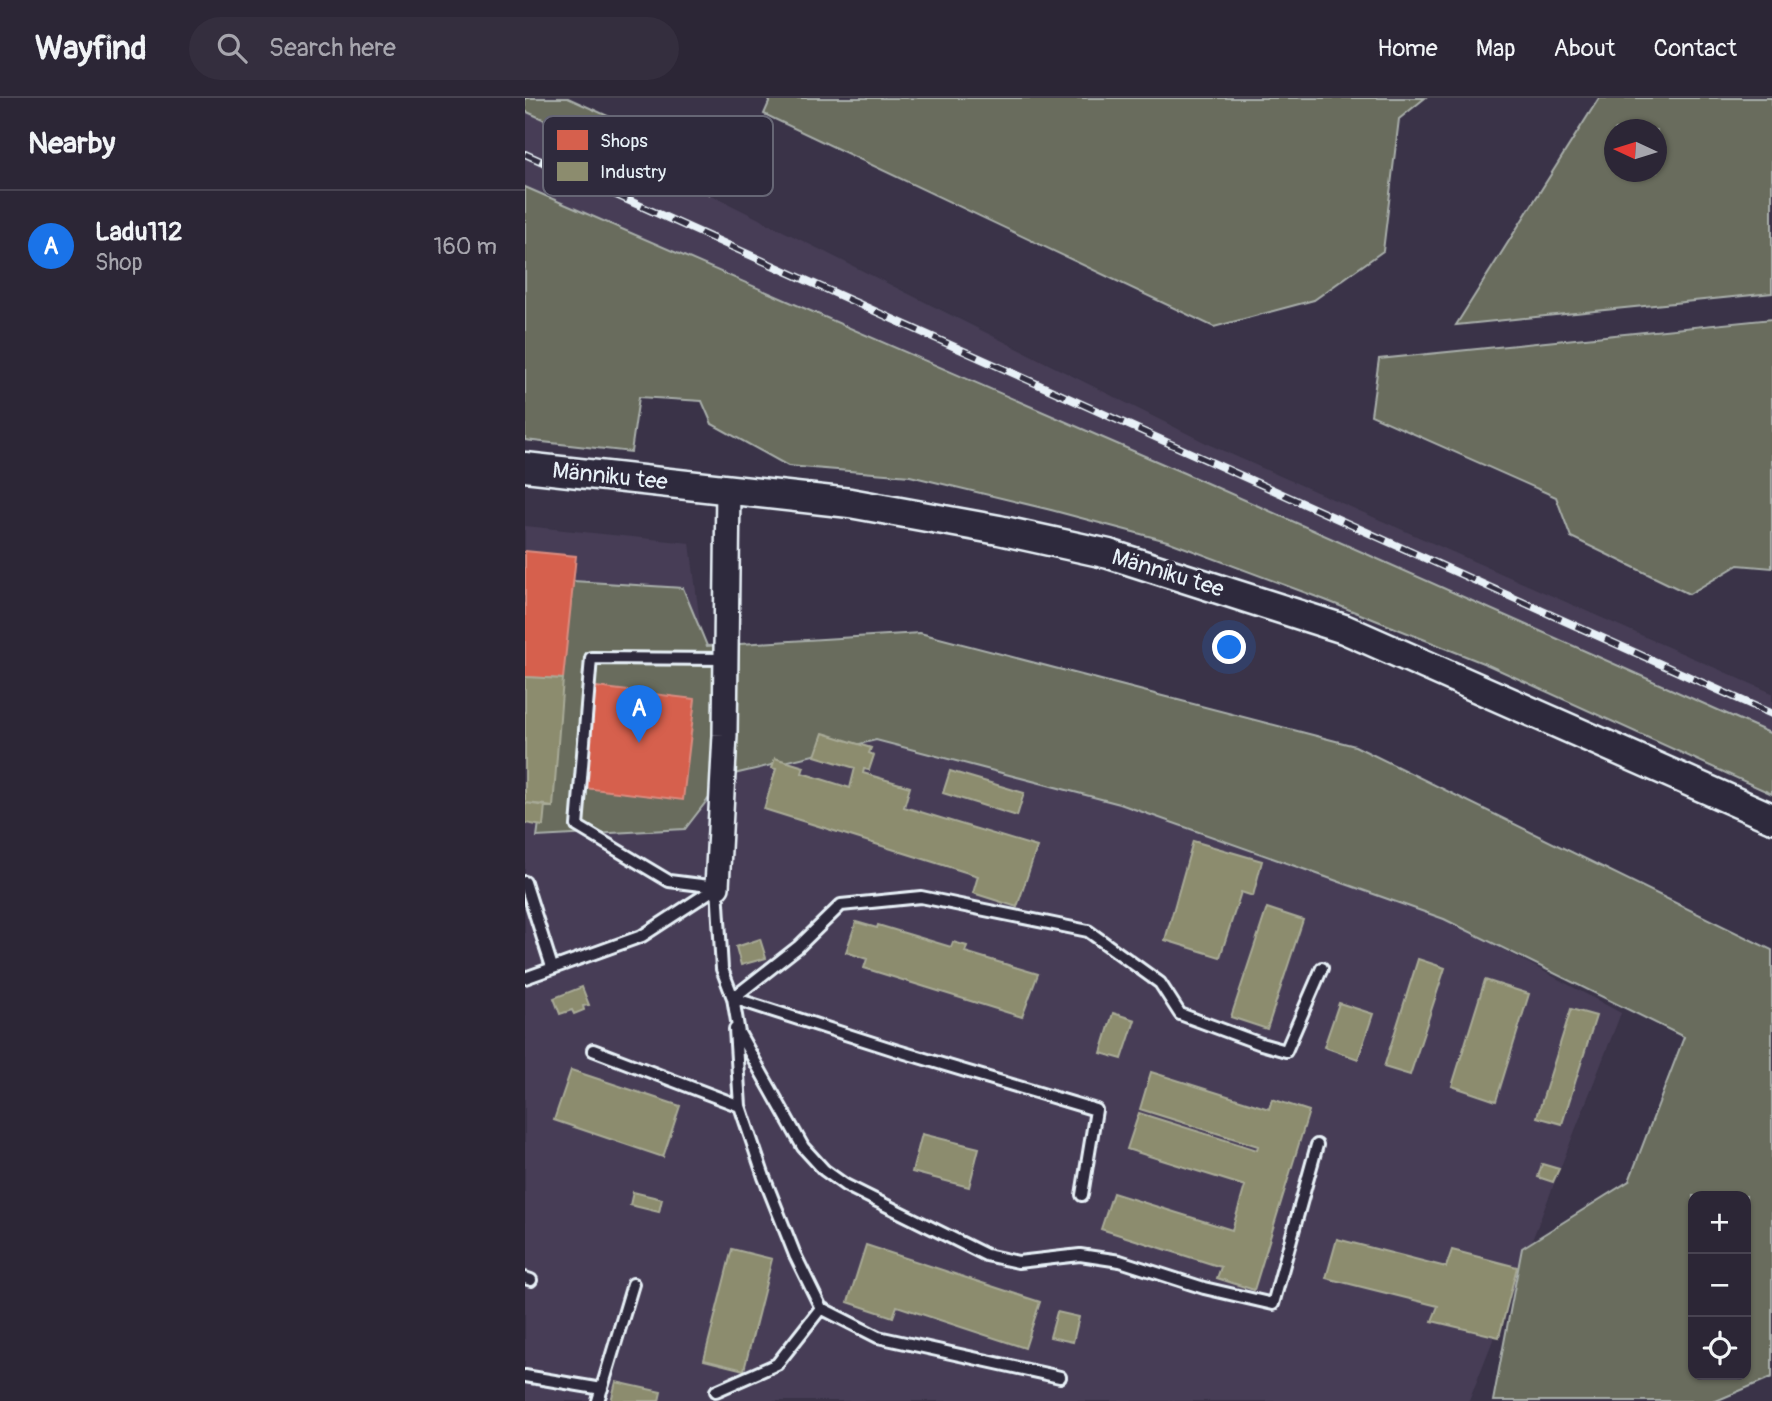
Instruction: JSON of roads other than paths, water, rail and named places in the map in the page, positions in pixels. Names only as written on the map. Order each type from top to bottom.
[{"type":"street","name":"Männiku tee","points":[[525,467],[850,503],[999,530],[1109,554],[1344,629],[1772,818]]},
{"type":"street","points":[[716,887],[725,735],[728,488]]},
{"type":"lane","points":[[716,887],[669,881],[577,826],[591,658],[726,659]]},
{"type":"lane","points":[[525,882],[552,967]]},
{"type":"lane","points":[[525,978],[642,936],[716,887]]},
{"type":"lane","points":[[716,887],[722,969],[733,998],[739,1033],[803,1147],[824,1170],[845,1185],[986,1255],[1018,1262],[1080,1255],[1120,1261],[1204,1288],[1273,1304],[1317,1145]]},
{"type":"lane","points":[[733,998],[798,947],[841,905],[921,897],[1088,931],[1160,983],[1180,1014],[1286,1051],[1322,968]]},
{"type":"lane","points":[[733,998],[740,1106],[795,1255],[821,1308],[878,1337],[1061,1377]]},
{"type":"lane","points":[[733,998],[895,1051],[1096,1110],[1082,1195]]},
{"type":"lane","points":[[593,1050],[740,1106]]},
{"type":"lane","points":[[598,1401],[633,1284]]},
{"type":"lane","points":[[716,1391],[777,1364],[821,1308]]},
{"type":"lane","points":[[525,1376],[602,1389]]},
{"type":"railway","points":[[525,154],[543,162]]},
{"type":"railway","points":[[619,196],[1772,714]]},
{"type":"place","name":"Ladu112","points":[[639,743]]}]
